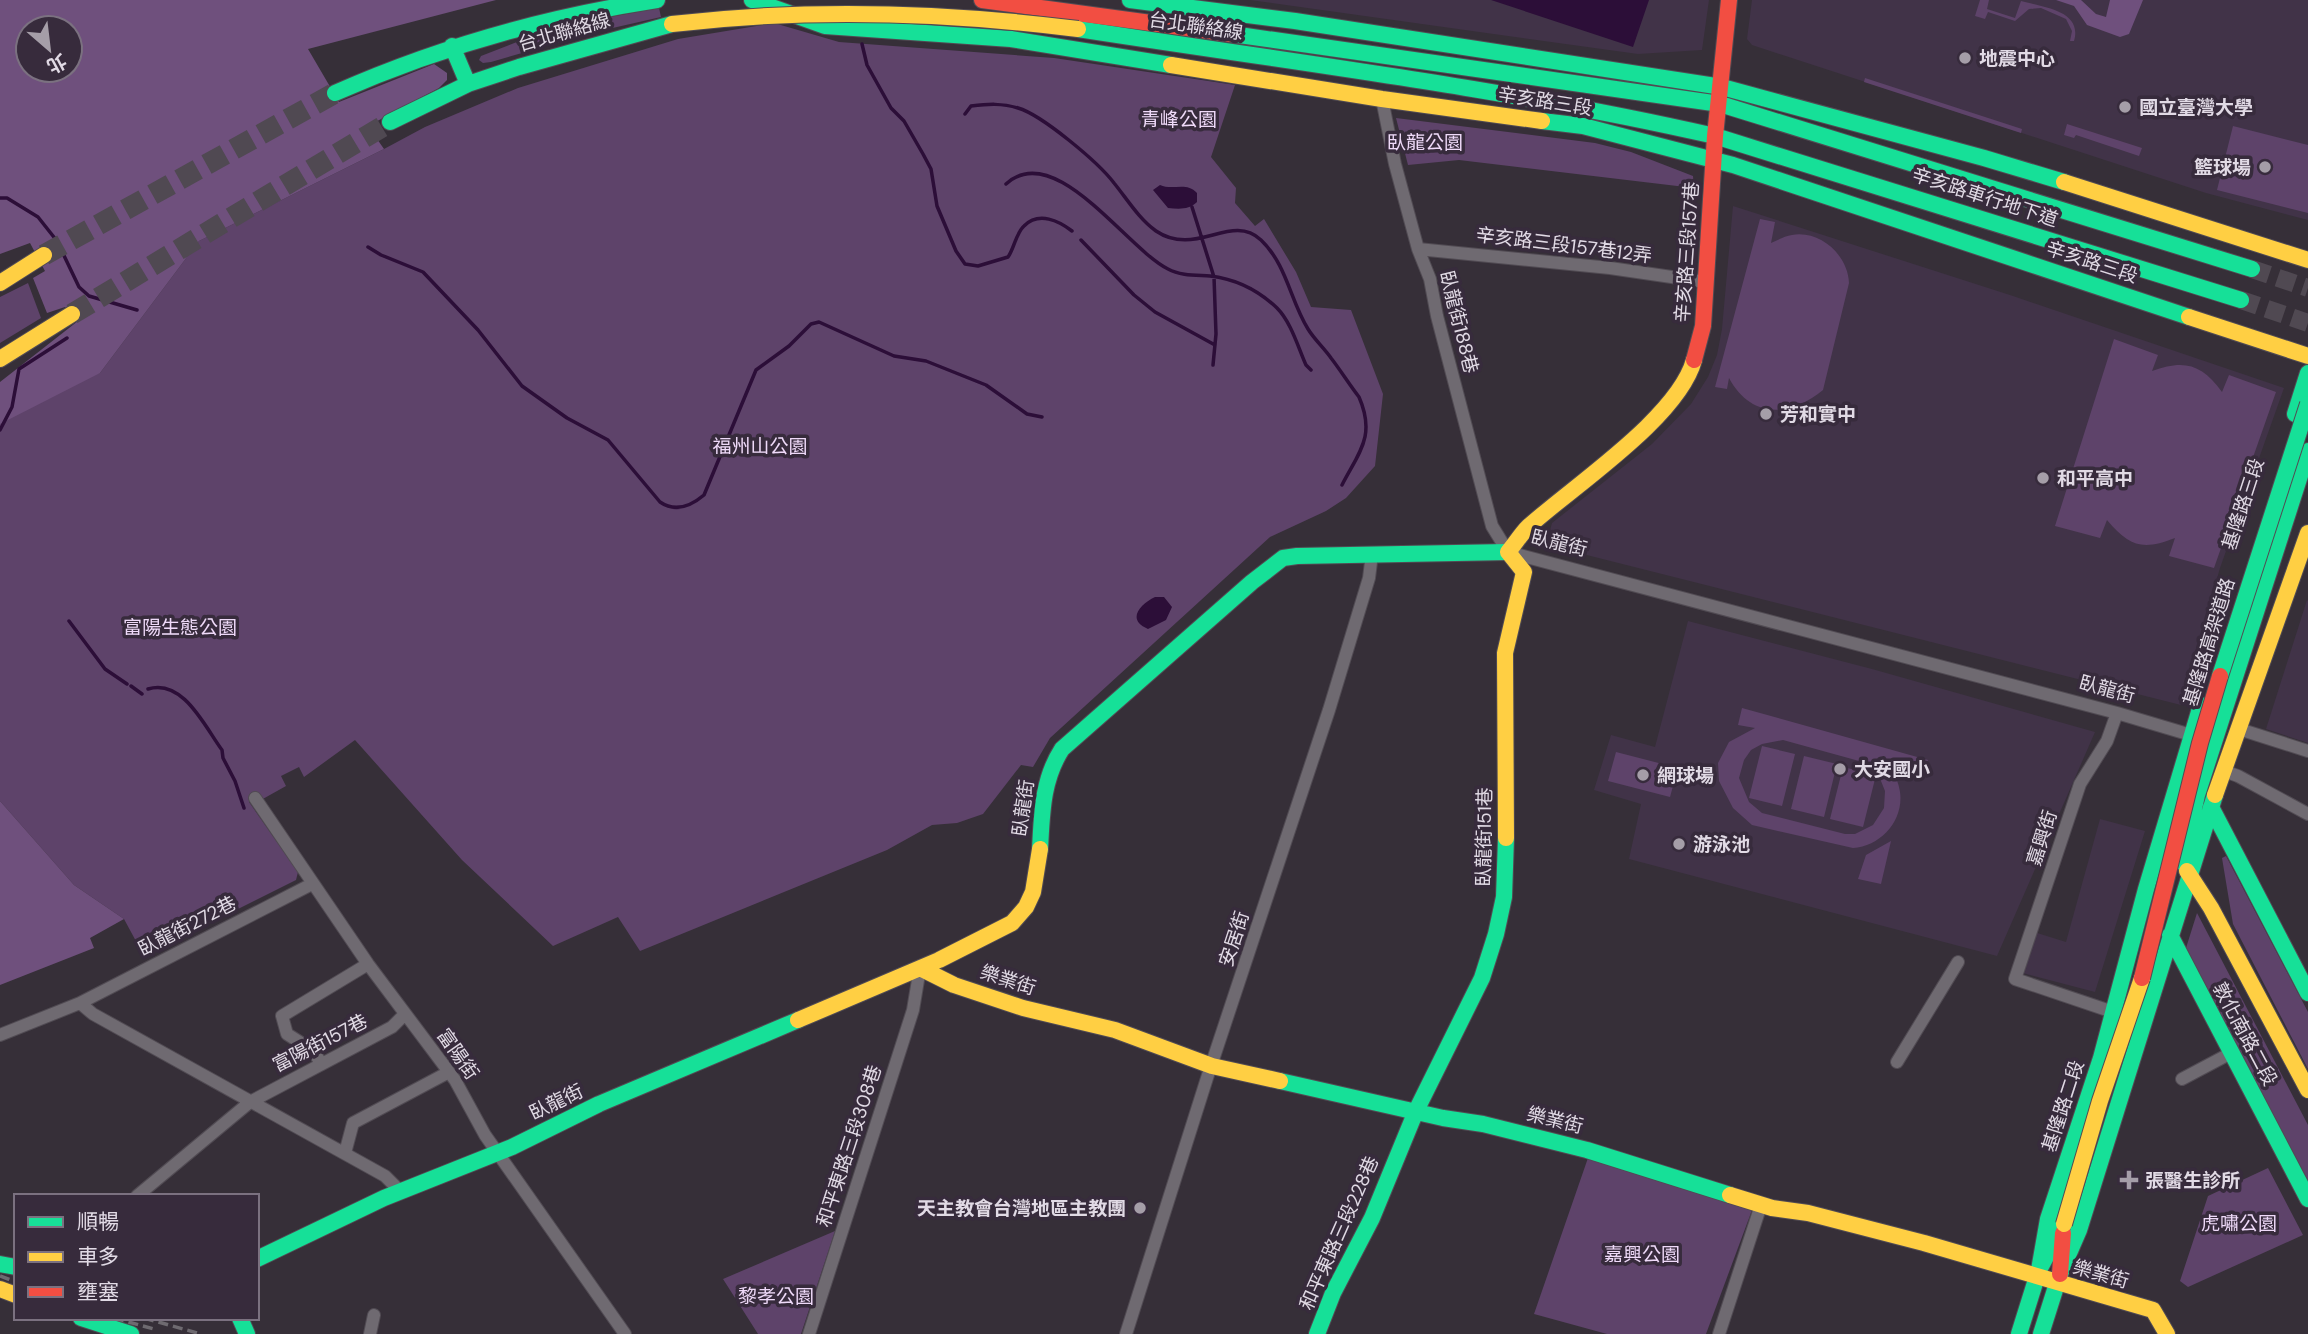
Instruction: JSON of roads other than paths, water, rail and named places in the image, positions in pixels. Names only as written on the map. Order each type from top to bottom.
[{"type":"main road","name":"台北聯絡線","points":[[335,93],[390,67],[452,46],[572,15],[657,0]]},
{"type":"main road","name":"辛亥路三段","points":[[752,0],[825,26],[1012,39],[1382,99],[1583,127],[1715,159],[2308,356]]},
{"type":"main road","name":"台北聯絡線","points":[[982,0],[1181,28],[1721,96]]},
{"type":"main road","points":[[1130,0],[1295,21],[1721,96],[1984,159],[2308,260]]},
{"type":"main road","name":"辛亥路三段157巷","points":[[1508,552],[1526,529],[1652,422],[1676,394],[1692,366],[1703,326],[1715,136],[1729,0]]},
{"type":"main road","name":"台北聯絡線","points":[[390,122],[468,84],[672,24],[811,11],[917,12],[1036,23],[1365,71],[1583,106],[1715,136]]},
{"type":"main road","points":[[452,46],[468,84]]},
{"type":"main road","name":"辛亥路車行地下道","points":[[1721,96],[1744,111],[2252,269]]},
{"type":"main road","name":"辛亥路車行地下道","points":[[1715,136],[2241,300]]},
{"type":"main road","points":[[0,283],[44,255]]},
{"type":"main road","points":[[0,359],[72,314]]},
{"type":"main road","name":"基隆路三段","points":[[2146,890],[2191,735],[2308,373]]},
{"type":"main road","name":"基隆路高架道路","points":[[2059,1278],[2064,1224],[2100,1101],[2141,980],[2200,743],[2240,610],[2308,404]]},
{"type":"main road","points":[[2041,1334],[2059,1278],[2079,1230],[2171,937],[2186,869],[2197,795],[2308,451]]},
{"type":"main road","name":"基隆路高架道路","points":[[2163,898],[2187,852],[2308,498]]},
{"type":"main road","points":[[2186,869],[2211,807],[2308,533]]},
{"type":"main road","name":"臥龍街","points":[[259,1258],[401,1192],[512,1147],[600,1104],[920,968],[967,947],[1016,920],[1027,906],[1038,870],[1045,788],[1054,761],[1062,749],[1283,558],[1508,552]]},
{"type":"main road","name":"臥龍街151巷","points":[[1416,1111],[1482,978],[1504,897],[1505,653],[1524,572],[1508,552]]},
{"type":"main road","points":[[2211,807],[2308,993]]},
{"type":"main road","name":"敦化南路二段","points":[[2169,809],[2172,841],[2211,908],[2308,1090]]},
{"type":"main road","name":"敦化南路二段","points":[[2146,890],[2308,1199]]},
{"type":"main road","name":"基隆路二段","points":[[2019,1334],[2038,1273],[2049,1219],[2101,1058],[2146,890]]},
{"type":"main road","name":"樂業街","points":[[920,968],[954,985],[1023,1008],[1115,1030],[1212,1066],[1443,1118],[1483,1124],[1587,1150],[1761,1205],[1808,1213],[2059,1278],[2153,1311],[2167,1334]]},
{"type":"main road","name":"和平東路三段228巷","points":[[1317,1334],[1333,1293],[1372,1218],[1416,1111]]},
{"type":"main road","name":"基隆路高架道路","points":[[2038,1273],[2064,1224]]},
{"type":"main road","points":[[87,1320],[130,1334]]},
{"type":"street","name":"臥龍街188巷","points":[[1382,99],[1395,164],[1418,248],[1430,279],[1437,316],[1492,526],[1508,552]]},
{"type":"street","name":"辛亥路三段157巷12弄","points":[[1418,248],[1610,268],[1706,282]]},
{"type":"street","name":"臥龍街","points":[[1508,552],[2191,735]]},
{"type":"street","name":"安居街","points":[[1126,1334],[1329,710],[1369,578],[1372,554]]},
{"type":"street","name":"嘉興街","points":[[2113,1012],[2015,979],[2080,784],[2107,741],[2117,713]]},
{"type":"street","points":[[2239,729],[2308,751]]},
{"type":"street","points":[[2224,771],[2308,814]]},
{"type":"street","name":"富陽街","points":[[255,798],[368,964],[449,1072],[497,1152],[625,1334]]},
{"type":"street","name":"臥龍街272巷","points":[[80,1003],[312,884]]},
{"type":"street","points":[[1897,1062],[1958,962]]},
{"type":"street","points":[[322,1064],[312,1049],[287,1034],[282,1016],[368,964]]},
{"type":"street","name":"和平東路三段308巷","points":[[809,1334],[913,1010],[920,968]]},
{"type":"street","points":[[0,1035],[80,1003],[93,1014],[385,1176],[401,1192]]},
{"type":"street","name":"富陽街157巷","points":[[140,1194],[250,1102],[393,1027],[405,1014]]},
{"type":"street","points":[[2182,1079],[2231,1053]]},
{"type":"street","points":[[345,1153],[353,1124],[449,1072]]},
{"type":"street","points":[[1719,1334],[1761,1205]]},
{"type":"street","points":[[370,1334],[374,1315]]},
{"type":"waterway","points":[[862,44],[867,65],[891,108],[904,121],[931,169],[937,206],[956,251],[965,264],[978,266],[1008,257],[1021,229],[1036,219],[1049,219],[1072,231]]},
{"type":"waterway","points":[[965,114],[971,106],[989,104],[1028,112],[1069,140],[1096,163],[1139,215],[1156,231],[1171,238],[1185,240],[1238,231],[1250,233],[1261,240],[1277,260],[1308,329],[1359,397],[1364,411],[1366,433],[1342,485]]},
{"type":"waterway","points":[[1006,184],[1025,174],[1046,175],[1068,186],[1090,202],[1151,258],[1168,269],[1229,280],[1254,291],[1282,314],[1306,365],[1311,370]]},
{"type":"waterway","points":[[0,198],[7,198],[38,217],[57,241],[79,287],[89,296],[137,310]]},
{"type":"waterway","points":[[1192,207],[1214,277],[1216,334],[1213,365]]},
{"type":"waterway","points":[[1081,240],[1134,295],[1155,312],[1215,345]]},
{"type":"waterway","points":[[368,247],[423,272],[478,330],[522,386],[567,418],[608,440],[660,502],[672,507],[689,505],[704,495],[756,370],[789,346],[811,324],[819,322],[894,356],[926,361],[986,385],[1027,414],[1042,417]]},
{"type":"waterway","points":[[0,430],[12,407],[19,369],[67,338]]},
{"type":"waterway","points":[[69,621],[105,669],[127,684]]},
{"type":"waterway","points":[[131,686],[142,694]]},
{"type":"waterway","points":[[148,689],[172,691],[192,707],[222,750],[244,808]]},
{"type":"tunnel","points":[[44,255],[335,93]]},
{"type":"tunnel","points":[[72,314],[390,122]]},
{"type":"tunnel","points":[[2252,269],[2308,288]]},
{"type":"tunnel","points":[[2241,300],[2308,323]]},
{"type":"railway","points":[[0,1276],[14,1281]]},
{"type":"railway","points":[[121,1320],[154,1329]]},
{"type":"railway","points":[[151,1320],[201,1334]]},
{"type":"place","name":"地震中心","points":[[1965,58]]},
{"type":"place","name":"國立臺灣大學","points":[[2125,107]]},
{"type":"place","name":"籃球場","points":[[2265,167]]},
{"type":"place","name":"芳和實中","points":[[1766,414]]},
{"type":"place","name":"和平高中","points":[[2043,478]]},
{"type":"place","name":"大安國小","points":[[1840,769]]},
{"type":"place","name":"網球場","points":[[1643,775]]},
{"type":"place","name":"游泳池","points":[[1679,844]]},
{"type":"place","name":"張醫生診所","points":[[2129,1180]]},
{"type":"place","name":"天主教會台灣地區主教團","points":[[1140,1208]]},
{"type":"park label","name":"青峰公園","points":[[1179,119]]},
{"type":"park label","name":"臥龍公園","points":[[1425,142]]},
{"type":"park label","name":"福州山公園","points":[[760,446]]},
{"type":"park label","name":"富陽生態公園","points":[[180,627]]},
{"type":"park label","name":"虎嘯公園","points":[[2239,1223]]},
{"type":"park label","name":"嘉興公園","points":[[1642,1254]]},
{"type":"park label","name":"黎孝公園","points":[[776,1296]]}]
